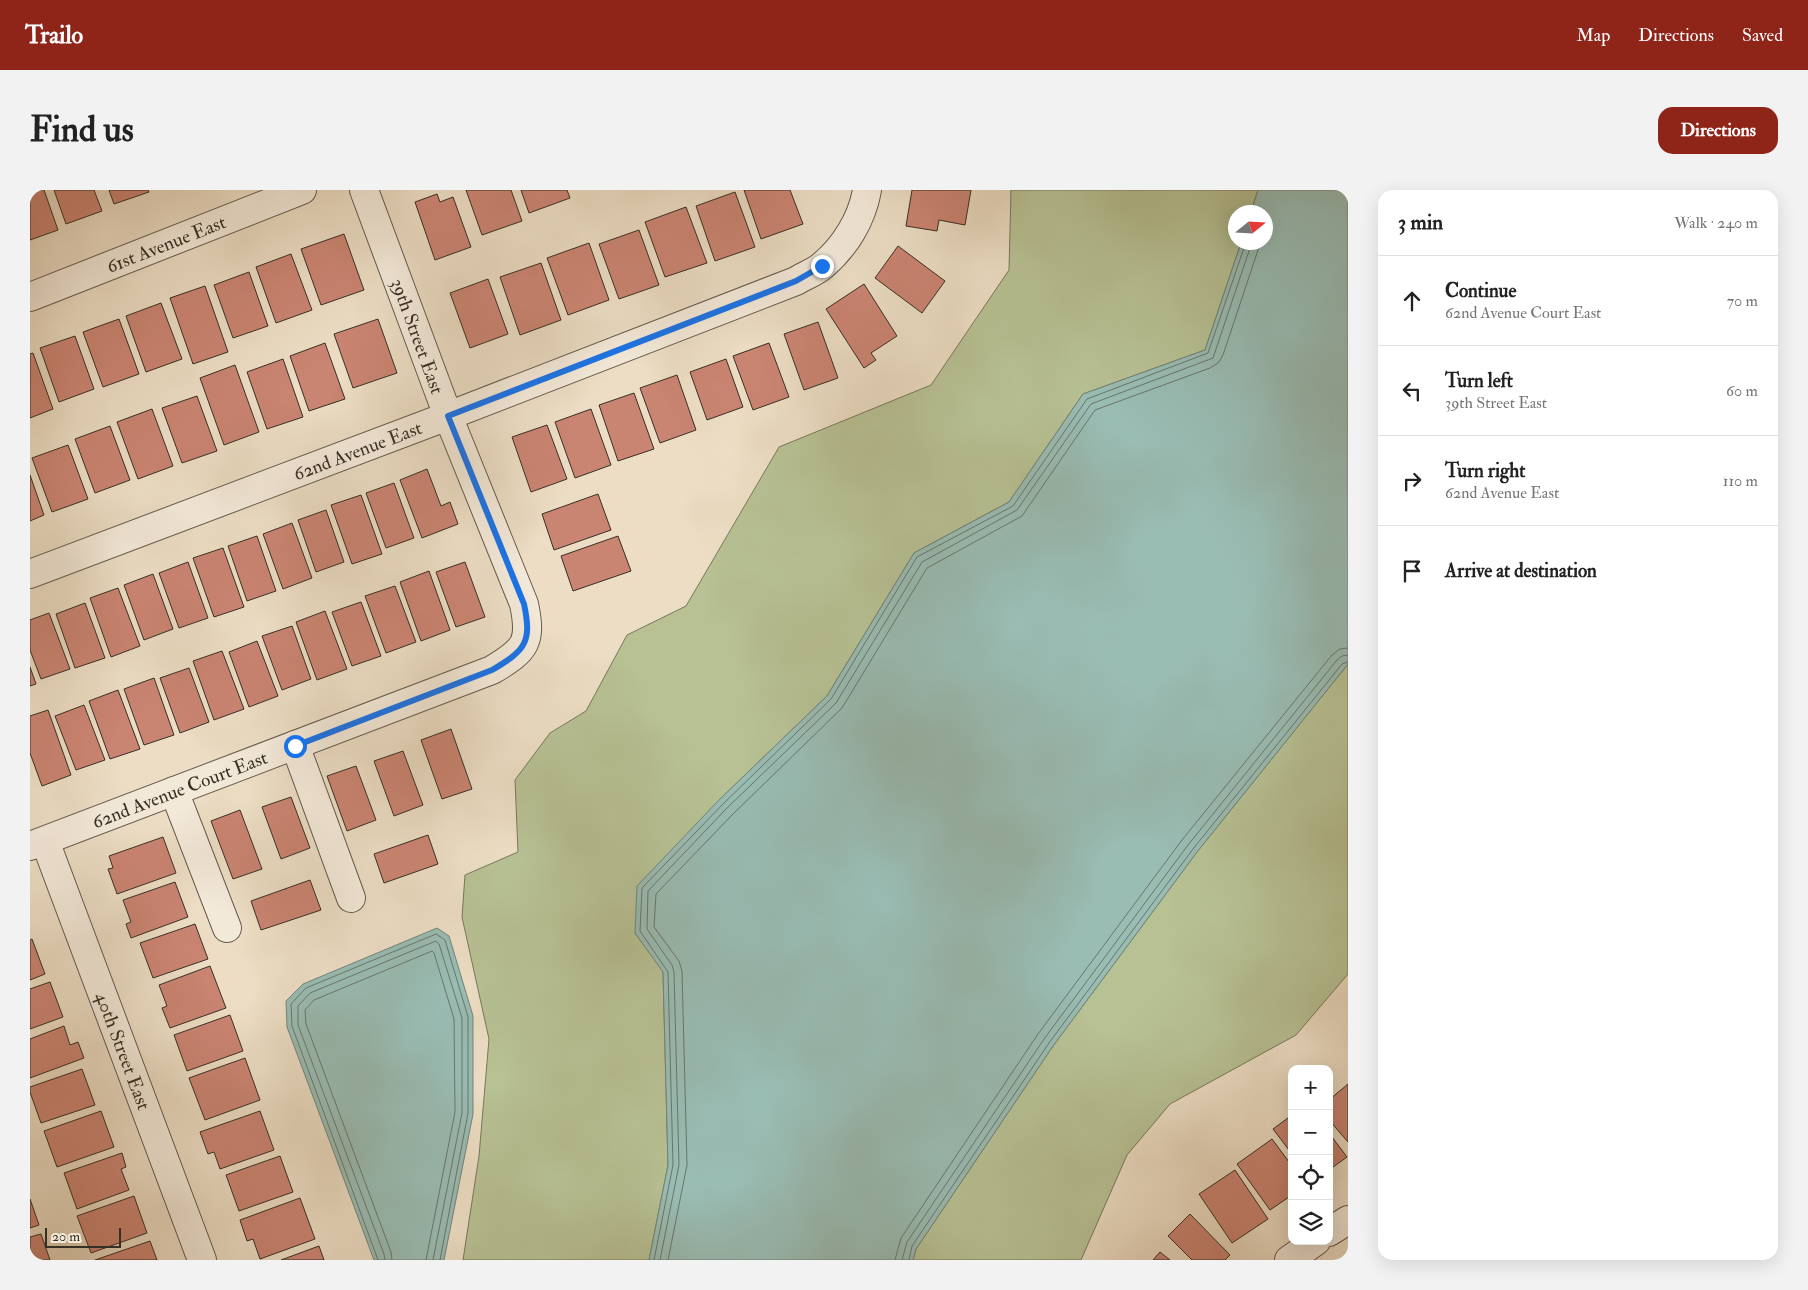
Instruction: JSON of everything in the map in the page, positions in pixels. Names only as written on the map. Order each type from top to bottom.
[{"type":"street","name":"61st Avenue East","points":[[30,297],[302,190]]},
{"type":"street","name":"39th Street East","points":[[364,190],[448,416],[524,604],[528,623],[528,636],[520,650]]},
{"type":"street","name":"62nd Avenue East","points":[[30,574],[448,416],[796,281],[822,266],[840,248],[864,206],[867,190]]},
{"type":"street","name":"62nd Avenue Court East","points":[[37,844],[492,670],[510,660],[520,650]]},
{"type":"street","points":[[295,746],[352,898]]},
{"type":"street","points":[[174,791],[227,928]]},
{"type":"street","name":"40th Street East","points":[[37,844],[202,1260]]},
{"type":"street","points":[[1333,1229],[1348,1220]]},
{"type":"street","points":[[1289,1260],[1310,1245]]},
{"type":"green space","points":[[1011,190],[1258,190],[1253,205],[1228,205],[1228,250],[1239,250],[1205,350],[1083,394],[1009,502],[914,553],[827,696],[718,801],[635,933],[663,971],[668,1165],[649,1260],[463,1260],[479,1156],[489,1039],[462,917],[465,875],[518,852],[515,780],[550,733],[586,711],[627,635],[686,606],[779,447],[931,385],[1009,270]]},
{"type":"green space","points":[[1348,664],[1348,974],[1296,1035],[1170,1104],[1127,1155],[1081,1260],[913,1260],[916,1249],[1053,1046],[1197,852]]},
{"type":"water","points":[[1258,190],[1348,190],[1348,664],[1197,852],[1053,1046],[916,1249],[913,1260],[649,1260],[668,1165],[663,972],[635,933],[637,886],[718,801],[827,696],[914,553],[1009,502],[1083,394],[1205,350],[1239,250],[1273,250],[1273,205],[1253,205]]},
{"type":"water","points":[[437,928],[449,936],[473,1016],[473,1114],[444,1260],[374,1260],[287,1027],[286,1001],[303,984]]},
{"type":"building","points":[[30,190],[44,190],[58,230],[30,240]]},
{"type":"building","points":[[54,190],[94,190],[102,211],[66,224]]},
{"type":"building","points":[[109,190],[148,190],[149,192],[114,204]]},
{"type":"building","points":[[466,190],[511,190],[522,221],[482,235]]},
{"type":"building","points":[[521,190],[567,190],[570,198],[529,213]]},
{"type":"building","points":[[744,190],[790,190],[803,224],[761,239]]},
{"type":"building","points":[[912,190],[971,190],[965,225],[939,220],[937,231],[906,226]]},
{"type":"building","points":[[735,192],[755,247],[715,261],[696,206]]},
{"type":"building","points":[[437,194],[440,202],[453,197],[471,247],[435,260],[415,202]]},
{"type":"building","points":[[686,207],[707,263],[665,277],[645,222]]},
{"type":"building","points":[[639,230],[659,285],[619,299],[599,244]]},
{"type":"building","points":[[344,234],[364,290],[321,305],[301,249]]},
{"type":"building","points":[[589,243],[609,300],[568,315],[547,258]]},
{"type":"building","points":[[898,246],[945,281],[922,313],[875,278]]},
{"type":"building","points":[[291,254],[312,310],[276,323],[256,267]]},
{"type":"building","points":[[541,263],[561,320],[520,335],[500,277]]},
{"type":"building","points":[[249,272],[268,326],[233,338],[214,285]]},
{"type":"building","points":[[488,279],[508,334],[470,348],[450,293]]},
{"type":"building","points":[[864,284],[897,336],[871,353],[876,360],[864,368],[826,309]]},
{"type":"building","points":[[205,286],[228,352],[193,364],[170,298]]},
{"type":"building","points":[[161,303],[182,359],[146,372],[126,316]]},
{"type":"building","points":[[119,319],[139,374],[103,387],[83,332]]},
{"type":"building","points":[[378,319],[397,373],[353,388],[334,334]]},
{"type":"building","points":[[818,322],[838,378],[804,390],[784,334]]},
{"type":"building","points":[[75,336],[94,389],[59,402],[40,348]]},
{"type":"building","points":[[325,343],[345,399],[309,411],[290,356]]},
{"type":"building","points":[[769,343],[789,397],[753,410],[733,356]]},
{"type":"building","points":[[33,353],[53,409],[30,418],[30,354]]},
{"type":"building","points":[[283,359],[303,417],[267,429],[247,372]]},
{"type":"building","points":[[726,359],[743,407],[707,420],[690,372]]},
{"type":"building","points":[[235,365],[259,432],[224,445],[200,378]]},
{"type":"building","points":[[677,375],[696,430],[660,443],[640,388]]},
{"type":"building","points":[[634,393],[654,449],[618,461],[599,405]]},
{"type":"building","points":[[197,396],[217,451],[182,463],[162,408]]},
{"type":"building","points":[[152,409],[173,466],[138,479],[117,422]]},
{"type":"building","points":[[591,409],[611,465],[575,478],[555,422]]},
{"type":"building","points":[[547,425],[567,479],[531,492],[512,437]]},
{"type":"building","points":[[110,426],[130,480],[95,493],[75,439]]},
{"type":"building","points":[[68,445],[88,499],[52,512],[32,458]]},
{"type":"building","points":[[427,469],[441,506],[450,502],[458,524],[422,538],[400,480]]},
{"type":"building","points":[[30,475],[44,515],[30,521]]},
{"type":"building","points":[[394,483],[414,538],[386,548],[366,493]]},
{"type":"building","points":[[598,494],[611,530],[554,550],[542,514]]},
{"type":"building","points":[[361,495],[382,554],[352,564],[331,505]]},
{"type":"building","points":[[326,510],[344,562],[316,572],[298,520]]},
{"type":"building","points":[[292,523],[312,578],[283,589],[263,534]]},
{"type":"building","points":[[257,536],[276,591],[247,601],[228,546]]},
{"type":"building","points":[[618,536],[631,571],[573,591],[561,556]]},
{"type":"building","points":[[223,548],[244,607],[214,617],[193,558]]},
{"type":"building","points":[[188,562],[208,618],[179,628],[159,573]]},
{"type":"building","points":[[465,562],[485,617],[456,627],[436,572]]},
{"type":"building","points":[[429,571],[450,630],[421,641],[400,582]]},
{"type":"building","points":[[153,574],[173,629],[144,640],[124,585]]},
{"type":"building","points":[[395,586],[416,642],[386,653],[365,596]]},
{"type":"building","points":[[118,588],[140,646],[111,657],[90,598]]},
{"type":"building","points":[[361,602],[381,656],[352,666],[332,612]]},
{"type":"building","points":[[85,603],[105,658],[75,668],[56,614]]},
{"type":"building","points":[[325,611],[347,669],[317,680],[296,622]]},
{"type":"building","points":[[49,613],[70,669],[41,679],[30,650],[30,620]]},
{"type":"building","points":[[292,626],[311,679],[282,690],[262,636]]},
{"type":"building","points":[[257,641],[278,696],[249,707],[229,652]]},
{"type":"building","points":[[222,651],[244,709],[214,720],[193,661]]},
{"type":"building","points":[[30,667],[36,684],[30,686]]},
{"type":"building","points":[[189,668],[209,722],[180,733],[160,678]]},
{"type":"building","points":[[154,678],[174,735],[144,745],[124,689]]},
{"type":"building","points":[[118,690],[140,749],[110,759],[89,701]]},
{"type":"building","points":[[84,705],[105,760],[76,770],[55,716]]},
{"type":"building","points":[[48,710],[71,775],[42,786],[30,753],[30,716]]},
{"type":"building","points":[[451,729],[472,789],[442,799],[421,740]]},
{"type":"building","points":[[403,751],[423,805],[394,816],[374,761]]},
{"type":"building","points":[[356,766],[376,820],[347,831],[327,776]]},
{"type":"building","points":[[291,797],[310,848],[281,859],[262,807]]},
{"type":"building","points":[[240,810],[262,869],[233,879],[211,821]]},
{"type":"building","points":[[428,835],[438,864],[384,883],[374,854]]},
{"type":"building","points":[[163,837],[176,873],[117,894],[108,869],[113,868],[109,856]]},
{"type":"building","points":[[310,880],[321,910],[261,930],[251,901]]},
{"type":"building","points":[[175,882],[188,917],[131,938],[126,924],[131,922],[123,900]]},
{"type":"building","points":[[195,924],[208,959],[153,978],[140,943]]},
{"type":"building","points":[[32,939],[45,974],[30,980],[30,940]]},
{"type":"building","points":[[210,966],[226,1008],[170,1028],[162,1008],[167,1006],[159,985]]},
{"type":"building","points":[[50,982],[63,1017],[30,1029],[30,989]]},
{"type":"building","points":[[230,1015],[243,1051],[187,1071],[174,1035]]},
{"type":"building","points":[[64,1026],[70,1045],[78,1042],[84,1058],[30,1078],[30,1039]]},
{"type":"building","points":[[245,1058],[260,1100],[205,1120],[189,1078]]},
{"type":"building","points":[[82,1069],[95,1105],[41,1123],[30,1087]]},
{"type":"building","points":[[1348,1084],[1348,1142],[1333,1125],[1333,1097]]},
{"type":"building","points":[[101,1111],[114,1147],[57,1167],[44,1131]]},
{"type":"building","points":[[260,1111],[274,1150],[220,1169],[214,1152],[208,1154],[200,1132]]},
{"type":"building","points":[[1288,1118],[1288,1149],[1273,1129]]},
{"type":"building","points":[[1333,1138],[1347,1157],[1333,1167]]},
{"type":"building","points":[[1272,1139],[1288,1161],[1288,1198],[1270,1210],[1237,1164]]},
{"type":"building","points":[[122,1153],[126,1167],[121,1169],[129,1190],[77,1209],[64,1173]]},
{"type":"building","points":[[280,1156],[293,1192],[239,1211],[226,1175]]},
{"type":"building","points":[[1235,1170],[1268,1219],[1232,1243],[1199,1194]]},
{"type":"building","points":[[134,1196],[147,1233],[91,1253],[77,1216]]},
{"type":"building","points":[[300,1198],[315,1239],[260,1259],[253,1239],[247,1241],[240,1220]]},
{"type":"building","points":[[30,1199],[39,1225],[30,1228]]},
{"type":"building","points":[[1190,1214],[1230,1255],[1225,1260],[1192,1260],[1168,1236]]},
{"type":"building","points":[[41,1234],[50,1260],[30,1260],[30,1237]]},
{"type":"building","points":[[150,1241],[157,1260],[95,1260]]},
{"type":"building","points":[[319,1246],[324,1260],[281,1260]]},
{"type":"building","points":[[1160,1252],[1170,1260],[1153,1260]]},
{"type":"route","points":[[295,746],[492,670],[510,660],[520,650],[528,636],[528,623],[524,604],[448,416],[796,281],[822,266]]}]
